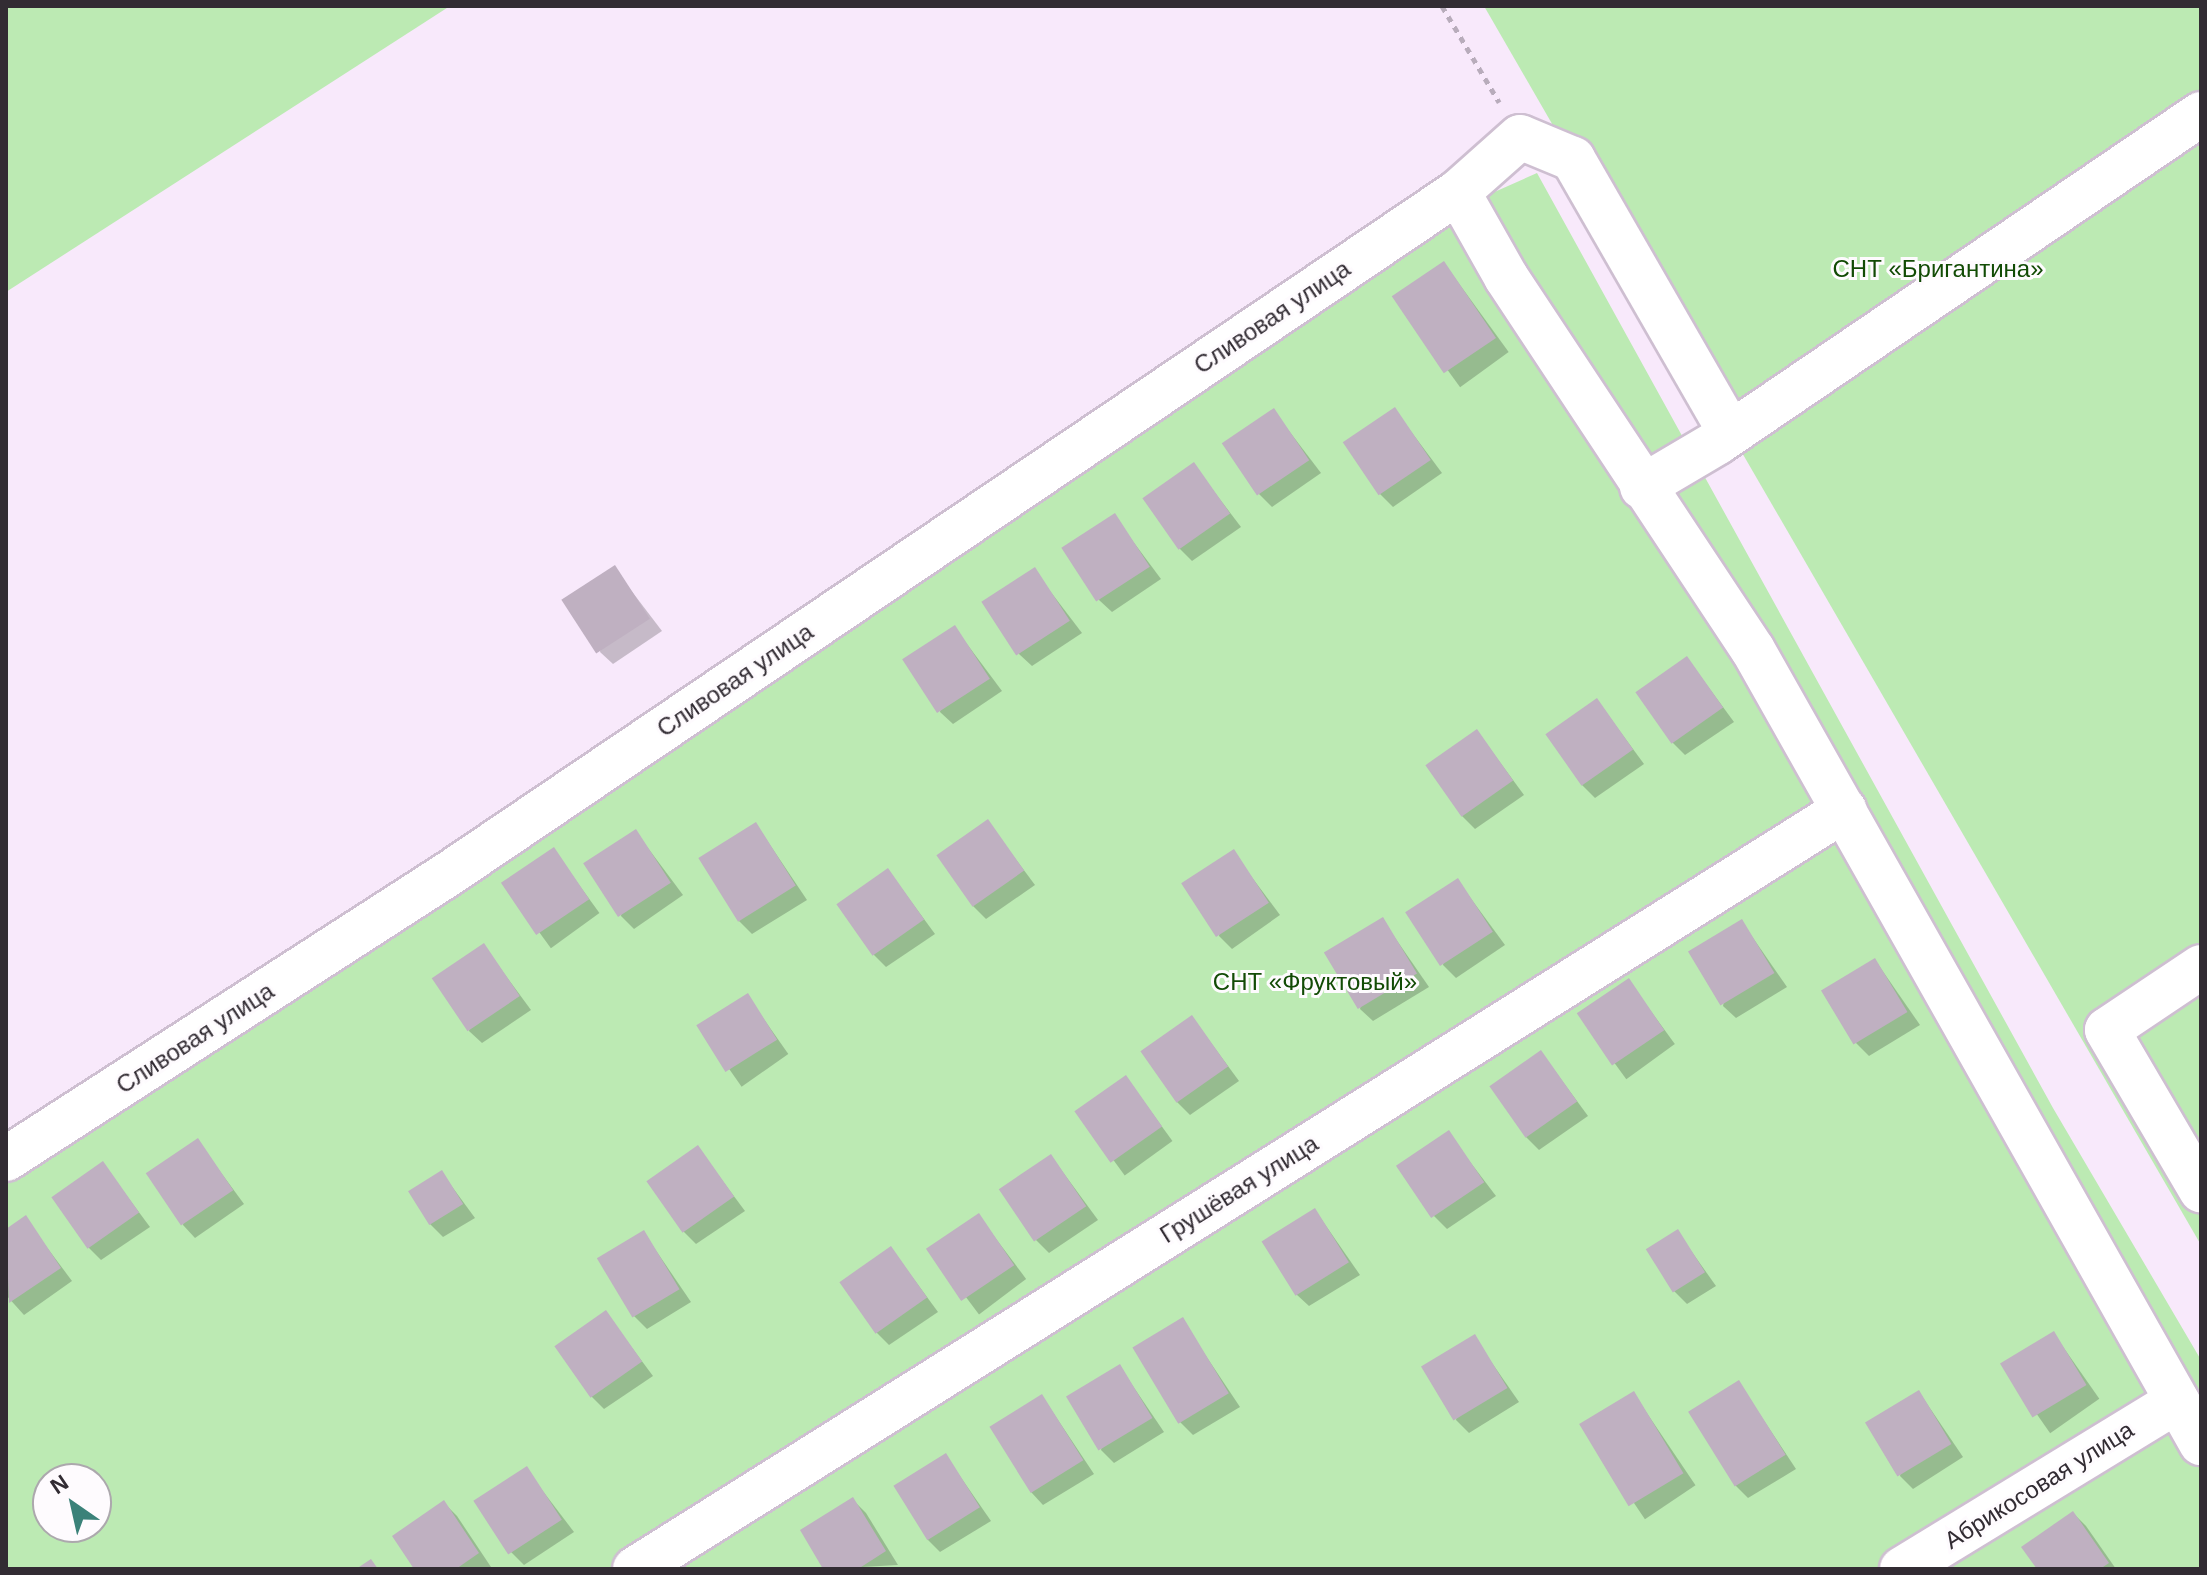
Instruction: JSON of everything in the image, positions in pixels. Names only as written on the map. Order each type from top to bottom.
[{"type":"street","points":[[1642,487],[1815,376],[2201,114]]},
{"type":"street","name":"Сливовая улица","points":[[6,1159],[450,873],[1458,192],[1520,137]]},
{"type":"street","points":[[1520,137],[1573,159],[1730,432]]},
{"type":"street","points":[[1458,192],[1506,277],[1642,487],[1753,650],[2201,1443]]},
{"type":"street","name":"Грушёвая улица","points":[[635,1569],[1844,810]]},
{"type":"street","points":[[2201,967],[2107,1030],[2201,1190]]},
{"type":"street","name":"Абрикосовая улица","points":[[1902,1569],[2177,1401]]},
{"type":"path","points":[[1443,6],[1520,137]]},
{"type":"green space","points":[[6,6],[450,6],[6,292]]},
{"type":"green space","name":"СНТ «Бригантина»","points":[[1484,6],[2201,6],[2201,1245],[1730,432]]},
{"type":"green space","name":"СНТ «Фруктовый»","points":[[1537,173],[2053,1108],[2201,1360],[2201,1569],[6,1569],[6,1159],[1323,268]]},
{"type":"building","points":[[1444,261],[1496,338],[1444,373],[1392,296]]},
{"type":"building","points":[[1395,407],[1431,460],[1379,495],[1343,442]]},
{"type":"building","points":[[1274,408],[1309,460],[1257,495],[1222,443]]},
{"type":"building","points":[[1194,462],[1230,514],[1179,550],[1142,498]]},
{"type":"building","points":[[1115,513],[1150,567],[1096,602],[1061,548]]},
{"type":"building","points":[[615,565],[650,619],[596,654],[561,600]]},
{"type":"building","points":[[1035,567],[1070,621],[1016,656],[981,602]]},
{"type":"building","points":[[955,625],[990,679],[937,713],[902,659]]},
{"type":"building","points":[[1687,656],[1723,708],[1672,744],[1635,692]]},
{"type":"building","points":[[1597,698],[1633,750],[1582,786],[1545,734]]},
{"type":"building","points":[[1477,729],[1513,781],[1462,817],[1425,765]]},
{"type":"building","points":[[988,819],[1024,871],[973,907],[936,855]]},
{"type":"building","points":[[756,822],[796,886],[738,922],[698,858]]},
{"type":"building","points":[[636,829],[671,883],[618,917],[583,863]]},
{"type":"building","points":[[554,847],[589,899],[536,935],[501,883]]},
{"type":"building","points":[[1234,849],[1269,903],[1216,937],[1181,883]]},
{"type":"building","points":[[888,868],[924,920],[873,956],[836,904]]},
{"type":"building","points":[[1458,878],[1493,932],[1440,966],[1405,912]]},
{"type":"building","points":[[1383,917],[1417,974],[1358,1009],[1324,953]]},
{"type":"building","points":[[1742,919],[1774,973],[1720,1005],[1688,951]]},
{"type":"building","points":[[484,943],[520,996],[468,1031],[432,978]]},
{"type":"building","points":[[1875,958],[1907,1012],[1853,1044],[1821,990]]},
{"type":"building","points":[[1629,978],[1664,1030],[1612,1065],[1577,1013]]},
{"type":"building","points":[[748,993],[777,1040],[725,1072],[696,1025]]},
{"type":"building","points":[[1192,1015],[1228,1067],[1177,1103],[1140,1051]]},
{"type":"building","points":[[1541,1050],[1577,1102],[1526,1138],[1489,1086]]},
{"type":"building","points":[[1126,1075],[1162,1127],[1111,1163],[1074,1111]]},
{"type":"building","points":[[1449,1130],[1484,1182],[1431,1218],[1396,1166]]},
{"type":"building","points":[[198,1138],[233,1190],[181,1225],[146,1173]]},
{"type":"building","points":[[698,1145],[734,1197],[683,1233],[646,1181]]},
{"type":"building","points":[[1051,1154],[1086,1206],[1034,1241],[999,1189]]},
{"type":"building","points":[[103,1161],[139,1213],[88,1249],[51,1197]]},
{"type":"building","points":[[442,1170],[463,1204],[429,1225],[408,1191]]},
{"type":"building","points":[[1315,1208],[1349,1262],[1295,1296],[1262,1241]]},
{"type":"building","points":[[979,1213],[1014,1265],[961,1301],[926,1249]]},
{"type":"building","points":[[26,1215],[61,1268],[9,1303],[6,1229]]},
{"type":"building","points":[[1678,1229],[1705,1272],[1673,1292],[1646,1249]]},
{"type":"building","points":[[644,1230],[680,1289],[632,1317],[597,1258]]},
{"type":"building","points":[[891,1246],[927,1298],[876,1334],[839,1282]]},
{"type":"building","points":[[606,1310],[642,1362],[591,1398],[554,1346]]},
{"type":"building","points":[[1183,1317],[1229,1393],[1178,1424],[1132,1347]]},
{"type":"building","points":[[2054,1331],[2086,1385],[2032,1417],[2000,1363]]},
{"type":"building","points":[[1475,1334],[1507,1388],[1453,1420],[1421,1366]]},
{"type":"building","points":[[1120,1364],[1152,1418],[1098,1450],[1066,1396]]},
{"type":"building","points":[[1739,1380],[1786,1455],[1735,1486],[1688,1412]]},
{"type":"building","points":[[1919,1390],[1951,1444],[1897,1476],[1865,1422]]},
{"type":"building","points":[[1634,1391],[1683,1473],[1629,1506],[1579,1424]]},
{"type":"building","points":[[1042,1394],[1083,1460],[1031,1493],[989,1427]]},
{"type":"building","points":[[946,1453],[980,1507],[927,1540],[893,1486]]},
{"type":"building","points":[[527,1466],[562,1520],[508,1555],[473,1501]]},
{"type":"building","points":[[853,1497],[886,1551],[858,1569],[823,1569],[800,1530]]},
{"type":"building","points":[[444,1500],[479,1553],[456,1569],[414,1569],[392,1536]]},
{"type":"building","points":[[2073,1511],[2109,1563],[2100,1569],[2037,1569],[2021,1547]]},
{"type":"building","points":[[371,1559],[378,1569],[356,1569]]}]
